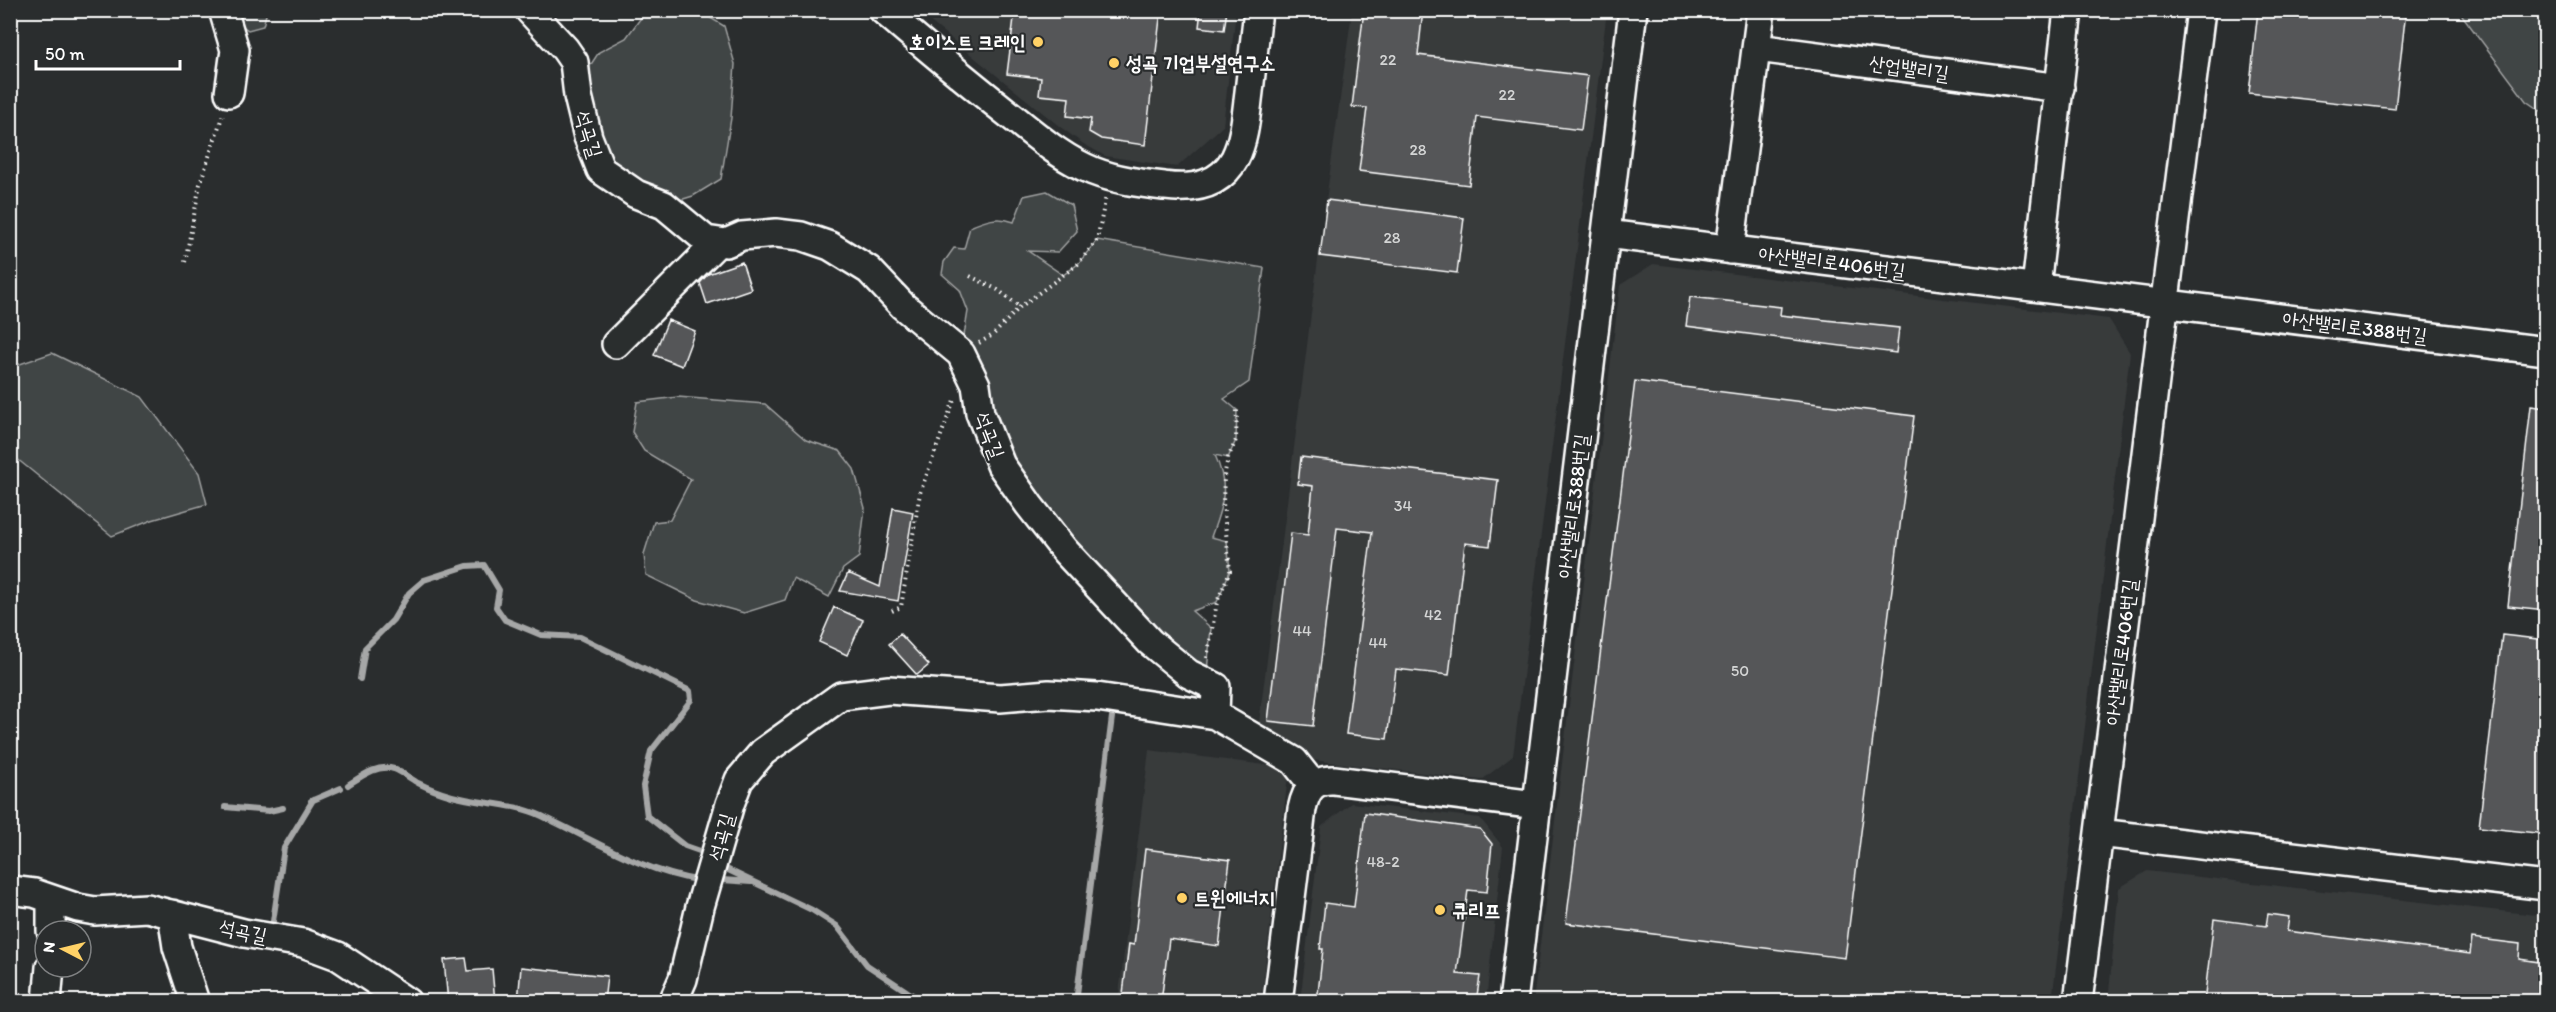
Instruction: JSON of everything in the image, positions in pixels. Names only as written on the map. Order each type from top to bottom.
[{"type":"street","points":[[224,10],[235,50],[229,93]]},
{"type":"street","name":"석곡길","points":[[529,10],[574,62],[578,96],[588,137],[601,170],[636,194],[664,205],[706,240],[726,243],[742,236],[776,233],[801,236],[830,246],[869,270],[903,306],[962,354],[976,385],[980,413],[1001,465],[1065,551],[1150,642],[1189,674],[1206,682]]},
{"type":"street","points":[[884,10],[960,76],[1058,153],[1111,177],[1173,187],[1196,188],[1214,181],[1226,171],[1243,138],[1258,10]]},
{"type":"street","name":"아산밸리로388번길","points":[[1514,1002],[1634,10]]},
{"type":"street","points":[[1730,250],[1761,10]]},
{"type":"street","points":[[2036,287],[2068,10]]},
{"type":"street","name":"아산밸리로406번길","points":[[2078,1002],[2201,10]]},
{"type":"street","name":"산업밸리길","points":[[1757,48],[2060,88]]},
{"type":"street","name":"아산밸리로406번길","points":[[1606,234],[2164,303]]},
{"type":"street","points":[[616,344],[718,242]]},
{"type":"street","name":"아산밸리로388번길","points":[[2164,303],[2546,351]]},
{"type":"street","points":[[1206,682],[1216,687],[1215,715]]},
{"type":"street","name":"석곡길","points":[[673,1002],[683,979],[700,907],[729,804],[739,780],[763,752],[841,696],[890,690],[1000,698],[1059,694],[1097,697],[1215,715],[1294,761],[1312,785]]},
{"type":"street","points":[[1278,1002],[1302,809],[1312,785],[1334,780],[1537,805]]},
{"type":"street","points":[[2099,833],[2546,886]]},
{"type":"street","name":"석곡길","points":[[10,890],[34,893],[51,900],[95,911],[147,908],[243,933],[303,943],[338,956],[407,1002]]},
{"type":"street","points":[[51,900],[51,919]]},
{"type":"street","points":[[172,914],[177,947],[195,1002]]},
{"type":"street","points":[[47,1002],[49,979]]},
{"type":"path","points":[[185,262],[200,184],[229,93]]},
{"type":"path","points":[[962,354],[993,335],[1020,307],[1078,264],[1096,240],[1111,177]]},
{"type":"path","points":[[970,276],[998,290],[1020,307]]},
{"type":"path","points":[[892,611],[901,607],[921,493],[955,397]]},
{"type":"path","points":[[1206,682],[1211,628],[1217,602],[1230,572],[1224,476],[1228,458],[1236,440],[1237,410]]},
{"type":"shaded area","points":[[231,11],[267,11],[263,26],[248,30],[234,19]]},
{"type":"shaded area","points":[[646,11],[699,11],[724,26],[735,64],[731,118],[721,179],[693,196],[664,205],[601,170],[582,78],[599,52],[626,38]]},
{"type":"shaded area","points":[[917,11],[1236,11],[1223,126],[1177,167],[1105,156],[1059,126]]},
{"type":"shaded area","points":[[1352,11],[1607,11],[1513,756],[1482,780],[1312,760],[1258,730]]},
{"type":"shaded area","points":[[2459,11],[2545,11],[2545,114],[2526,101]]},
{"type":"shaded area","points":[[1047,191],[1071,205],[1077,231],[1058,252],[1028,251],[1063,275],[1078,264],[1097,240],[1264,268],[1249,382],[1224,399],[1237,410],[1236,440],[1228,458],[1215,455],[1222,477],[1223,496],[1211,537],[1227,541],[1230,571],[1217,602],[1192,611],[1211,628],[1206,682],[1029,505],[961,354],[968,311],[960,290],[942,274],[944,262],[954,248],[964,249],[970,227],[992,220],[1002,219],[1014,222],[1024,196]]},
{"type":"shaded area","points":[[1653,264],[2109,319],[2130,353],[2052,1001],[1533,1002],[1620,285]]},
{"type":"shaded area","points":[[52,353],[142,397],[199,473],[207,504],[152,520],[112,536],[11,454],[11,367]]},
{"type":"shaded area","points":[[678,397],[765,404],[806,440],[840,451],[854,469],[865,508],[859,557],[843,569],[829,597],[793,578],[785,600],[744,613],[697,600],[646,575],[644,554],[654,522],[670,520],[691,479],[644,451],[632,432],[637,402]]},
{"type":"shaded area","points":[[1149,750],[1289,768],[1261,1001],[1118,1002]]},
{"type":"shaded area","points":[[1351,803],[1480,818],[1503,847],[1486,1001],[1300,1002],[1321,827]]},
{"type":"shaded area","points":[[2147,871],[2545,916],[2545,1001],[2108,1002],[2119,888]]},
{"type":"building","name":"성곡 기업부설연구소","points":[[1015,10],[1161,10],[1145,145],[1101,139],[1089,132],[1091,119],[1067,116],[1069,98],[1039,95],[1041,78],[1007,74]]},
{"type":"building","points":[[1201,10],[1227,10],[1224,30],[1199,27]]},
{"type":"building","points":[[1364,10],[1423,10],[1418,55],[1588,76],[1581,130],[1477,117],[1469,185],[1359,171],[1367,108],[1352,107]]},
{"type":"building","points":[[2258,10],[2406,10],[2395,109],[2249,93]]},
{"type":"building","points":[[1327,200],[1464,218],[1457,273],[1320,256]]},
{"type":"building","points":[[742,262],[751,289],[707,304],[700,283],[708,274]]},
{"type":"building","points":[[1690,297],[1781,307],[1780,315],[1899,328],[1896,353],[1686,326]]},
{"type":"building","points":[[668,320],[695,331],[682,366],[654,355]]},
{"type":"building","points":[[1635,381],[1914,416],[1845,958],[1566,923]]},
{"type":"building","points":[[2531,406],[2546,408],[2546,610],[2508,606]]},
{"type":"building","points":[[1301,457],[1498,480],[1490,546],[1465,543],[1449,675],[1396,669],[1387,739],[1346,734],[1372,532],[1337,528],[1313,726],[1268,721],[1291,533],[1308,535],[1313,486],[1298,484]]},
{"type":"building","points":[[893,508],[913,512],[898,601],[840,591],[848,573],[880,587]]},
{"type":"building","points":[[834,607],[863,620],[847,655],[819,642]]},
{"type":"building","points":[[900,634],[929,665],[917,675],[889,644]]},
{"type":"building","points":[[2502,635],[2546,640],[2546,834],[2479,827]]},
{"type":"building","points":[[1365,813],[1480,829],[1492,844],[1487,892],[1468,890],[1457,974],[1480,976],[1476,1002],[1317,1002],[1325,903],[1354,907]]},
{"type":"building","name":"트윈에너지","points":[[1145,849],[1230,860],[1219,946],[1169,939],[1161,1002],[1122,1002],[1129,944],[1134,945]]},
{"type":"building","points":[[2268,914],[2289,917],[2287,931],[2470,954],[2472,938],[2520,944],[2519,959],[2546,963],[2546,1002],[2204,1002],[2214,919],[2266,926]]},
{"type":"building","points":[[466,958],[468,971],[492,969],[495,1002],[448,1002],[444,960]]},
{"type":"building","points":[[521,967],[607,976],[604,1002],[518,1002]]},
{"type":"waterway","points":[[360,679],[365,648],[393,620],[409,593],[424,580],[467,566],[484,565],[499,590],[496,607],[505,620],[541,635],[580,637],[690,691],[691,700],[651,751],[643,786],[647,816],[685,846],[705,853]]},
{"type":"waterway","points":[[1076,1002],[1113,709]]},
{"type":"waterway","points":[[348,785],[376,769],[394,769],[422,785],[448,795],[531,812],[639,863],[680,877],[702,881]]},
{"type":"waterway","points":[[311,801],[341,788]]},
{"type":"waterway","points":[[272,928],[284,848],[313,800]]},
{"type":"waterway","points":[[225,807],[269,811],[283,808]]},
{"type":"waterway","points":[[722,867],[812,910],[837,926],[867,965],[923,1002]]},
{"type":"waterway","points":[[722,880],[751,882]]},
{"type":"place","name":"호이스트 크레인","points":[[1038,42]]},
{"type":"place","name":"성곡 기업부설연구소","points":[[1114,63]]},
{"type":"place","name":"트윈에너지","points":[[1182,898]]},
{"type":"place","name":"큐리프","points":[[1440,910]]}]
